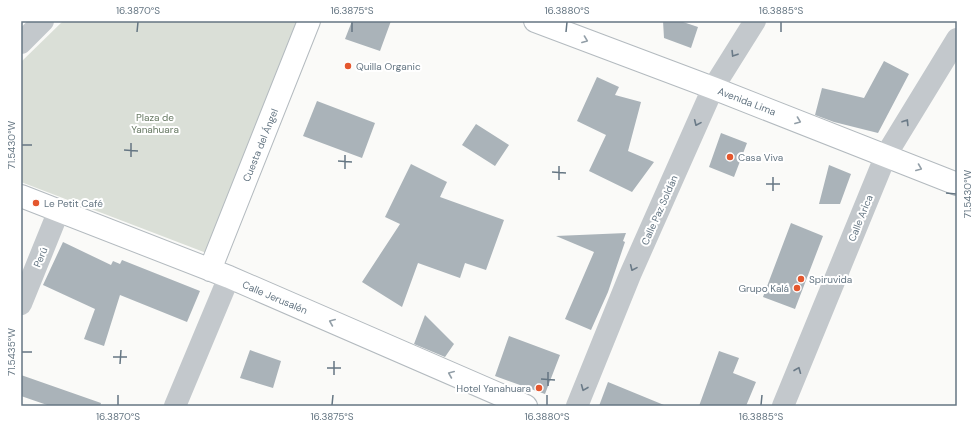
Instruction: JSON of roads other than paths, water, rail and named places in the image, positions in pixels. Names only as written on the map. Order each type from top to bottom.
[{"type":"street","points":[[21,43],[43,21]]},
{"type":"street","name":"Cuesta del Ángel","points":[[175,406],[309,21]]},
{"type":"street","name":"Avenida Lima","points":[[535,21],[713,88],[957,184]]},
{"type":"street","name":"Calle Paz Soldán","points":[[576,406],[630,275],[713,88],[755,21]]},
{"type":"street","name":"Calle Arica","points":[[783,406],[886,155],[957,39]]},
{"type":"street","name":"Calle Jerusalén","points":[[21,196],[220,274],[526,406]]},
{"type":"street","name":"Perú","points":[[21,304],[59,210]]},
{"type":"place","name":"Quilla Organic","points":[[348,66]]},
{"type":"place","name":"Casa Viva","points":[[730,157]]},
{"type":"place","name":"Le Petit Café","points":[[36,203]]},
{"type":"place","name":"Spiruvida","points":[[801,279]]},
{"type":"place","name":"Grupo Kalá","points":[[797,288]]},
{"type":"place","name":"Hotel Yanahuara","points":[[539,388]]},
{"type":"park label","name":"Plaza de Yanahuara","points":[[155,122]]}]
